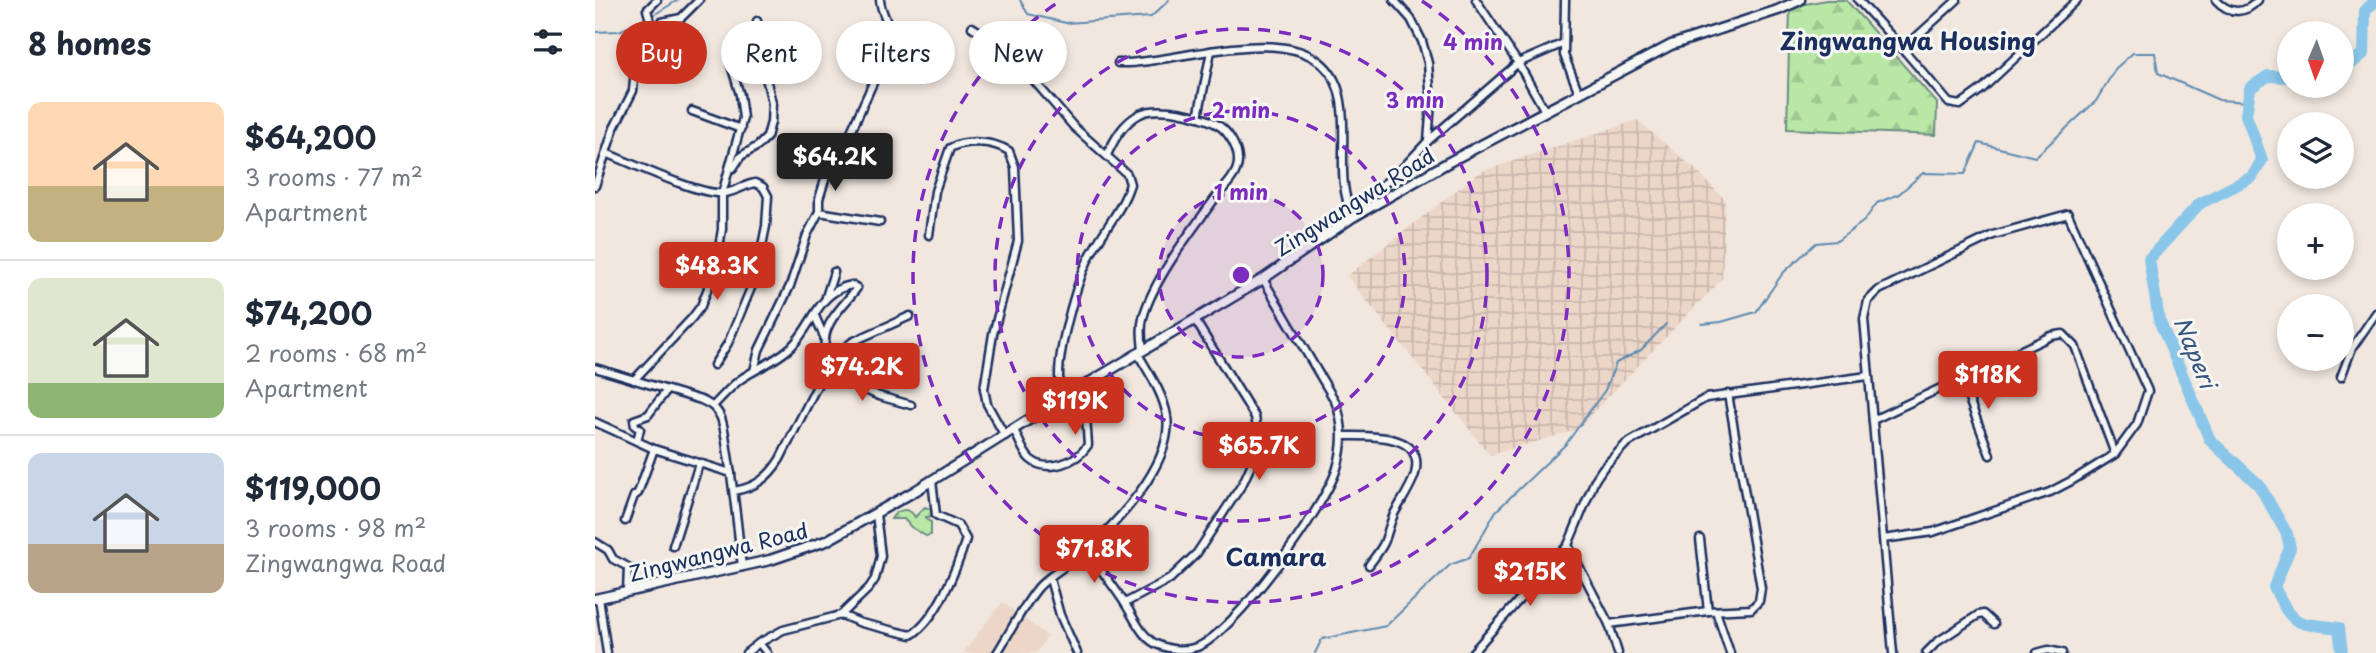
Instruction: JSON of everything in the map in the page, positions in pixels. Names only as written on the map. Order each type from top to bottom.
[{"type":"street","points":[[650,21],[647,10],[657,0]]},
{"type":"street","points":[[667,21],[681,18],[699,0]]},
{"type":"street","points":[[754,371],[759,349],[786,295],[807,234],[819,212],[819,199],[828,170],[840,164],[844,147],[891,43],[891,32],[880,0]]},
{"type":"street","points":[[1394,0],[1411,19],[1422,41],[1428,63],[1431,93],[1428,141]]},
{"type":"street","points":[[1476,0],[1518,63],[1545,111]]},
{"type":"street","points":[[1565,0],[1566,63],[1579,93]]},
{"type":"street","name":"Zingwangwa Road","points":[[597,599],[742,568],[826,541],[876,514],[1263,279],[1351,213],[1671,45],[1778,10],[1800,0]]},
{"type":"street","points":[[1858,0],[1949,103],[1960,105],[1982,89],[2077,0]]},
{"type":"street","points":[[1903,49],[1957,0]]},
{"type":"street","points":[[2216,0],[2228,10],[2237,12],[2244,11],[2258,0]]},
{"type":"street","points":[[1118,63],[1136,64],[1211,51],[1263,46],[1290,48],[1311,57],[1329,72],[1341,101],[1343,188],[1351,213],[1397,174],[1428,141],[1518,63],[1564,43]]},
{"type":"street","points":[[1198,117],[1211,51]]},
{"type":"street","points":[[595,186],[614,128],[633,91],[634,84]]},
{"type":"street","points":[[635,380],[652,358],[684,329],[701,306],[720,254],[722,194],[743,118],[736,84]]},
{"type":"street","points":[[729,172],[741,156],[767,137],[772,103],[767,84]]},
{"type":"street","points":[[1014,430],[1028,457],[1038,464],[1052,466],[1076,456],[1088,445],[1085,403],[1065,397],[1059,373],[1075,292],[1088,259],[1130,184],[1127,174],[1073,127],[1035,84]]},
{"type":"street","points":[[692,111],[741,129]]},
{"type":"street","points":[[997,653],[1038,587],[1086,550],[1147,482],[1162,457],[1167,440],[1167,417],[1140,352],[1143,318],[1158,284],[1238,166],[1235,146],[1226,132],[1214,123],[1198,117],[1163,111],[1142,113],[1123,127],[1107,155]]},
{"type":"street","points":[[929,235],[935,191],[950,148],[961,144],[985,143],[1009,151],[1015,167],[1018,241],[993,334],[983,389],[987,404],[1005,436]]},
{"type":"street","points":[[606,153],[672,180],[722,194],[755,183],[763,187],[768,196],[766,226],[756,276],[728,342],[714,365]]},
{"type":"street","points":[[819,212],[880,222]]},
{"type":"street","points":[[1883,539],[1933,532],[2050,492],[2115,454],[2137,424],[2148,391],[2068,214],[1993,235],[1871,296],[1865,308],[1868,376],[1893,653]]},
{"type":"street","points":[[713,406],[739,380],[790,348],[815,316],[826,297],[834,272]]},
{"type":"street","points":[[1086,550],[1125,603],[1133,619],[1151,640],[1158,646],[1181,650],[1197,647],[1210,640],[1247,601],[1311,520],[1335,477],[1342,449],[1341,418],[1335,401],[1263,279]]},
{"type":"street","points":[[825,339],[829,324],[857,288],[846,286],[826,297]]},
{"type":"street","points":[[2341,377],[2352,348],[2376,313]]},
{"type":"street","points":[[734,492],[760,483],[771,473],[824,372],[827,361],[825,339],[815,316]]},
{"type":"street","points":[[827,361],[852,342],[910,316]]},
{"type":"street","points":[[1125,603],[1170,579],[1197,553],[1243,483],[1257,452],[1259,438],[1255,418],[1195,320]]},
{"type":"street","points":[[1873,420],[2051,336],[2063,334],[2075,346],[2115,454]]},
{"type":"street","points":[[827,361],[843,379]]},
{"type":"street","points":[[595,368],[713,406],[721,418],[731,473],[742,568]]},
{"type":"street","points":[[824,372],[879,396],[911,405]]},
{"type":"street","points":[[1472,653],[1568,545],[1595,480],[1626,444],[1706,398],[1868,376]]},
{"type":"street","points":[[1961,377],[1990,454]]},
{"type":"street","points":[[637,442],[641,429],[635,426],[634,420],[648,415],[667,390]]},
{"type":"street","points":[[1609,624],[1751,608],[1759,601],[1761,595],[1728,394]]},
{"type":"street","points":[[596,425],[654,449],[731,473]]},
{"type":"street","points":[[1343,436],[1373,436],[1403,442],[1410,447],[1416,465],[1411,483],[1392,519],[1384,542],[1369,565]]},
{"type":"street","points":[[625,521],[654,449]]},
{"type":"street","points":[[673,546],[699,464]]},
{"type":"street","points":[[841,615],[911,635],[934,610],[946,590],[966,539],[958,525],[936,515],[932,480]]},
{"type":"street","points":[[746,653],[783,630],[841,615],[869,588],[879,567],[881,542],[876,514]]},
{"type":"street","points":[[1700,539],[1712,611],[1730,653]]},
{"type":"street","points":[[595,542],[608,550],[613,559],[628,567],[627,592]]},
{"type":"street","points":[[1568,545],[1609,624],[1618,653]]},
{"type":"street","points":[[1050,579],[1057,607],[1077,653]]},
{"type":"street","points":[[597,599],[607,653]]},
{"type":"street","points":[[1926,653],[1937,642],[1978,615],[1983,614],[1994,624]]},
{"type":"street","points":[[759,643],[767,653]]},
{"type":"street","points":[[2037,653],[2047,650],[2062,653]]},
{"type":"shaded area","points":[[1637,120],[1696,170],[1725,200],[1722,279],[1576,430],[1490,455],[1347,276],[1480,172]]},
{"type":"shaded area","points":[[1002,602],[1047,636],[1037,653],[963,653]]},
{"type":"green space","points":[[1826,0],[1846,0],[1937,103],[1936,135],[1787,129],[1790,7]]},
{"type":"green space","points":[[925,507],[933,513],[926,517],[931,522],[931,535],[926,536],[904,519],[891,519],[903,510],[910,511],[915,517]]},
{"type":"waterway","points":[[652,16],[678,0]]},
{"type":"waterway","points":[[1020,0],[1028,14],[1066,23],[1151,17],[1169,0]]},
{"type":"waterway","name":"Naperi","points":[[2354,61],[2364,53],[2365,11],[2376,0]]},
{"type":"waterway","points":[[595,32],[619,31],[647,19]]},
{"type":"waterway","points":[[1702,324],[1721,322],[1756,312],[1783,273],[1816,243],[1837,241],[1864,221],[1877,203],[1899,194],[1923,173],[1965,174],[1979,143],[2035,157],[2096,101],[2116,68],[2133,53],[2155,53],[2158,73],[2219,100],[2248,102]]},
{"type":"waterway","name":"Naperi","points":[[2277,76],[2268,76],[2250,88],[2246,115],[2262,160],[2252,177],[2199,204],[2149,259],[2159,320],[2210,440],[2259,485],[2287,534],[2290,548],[2274,587],[2287,610],[2298,621],[2339,628],[2342,653]]},
{"type":"waterway","points":[[1315,653],[1322,639],[1386,626],[1450,565],[1469,558],[1496,511],[1566,444],[1605,390],[1616,363],[1641,350],[1666,324]]},
{"type":"district","name":"Zingwangwa Housing","points":[[1908,40]]},
{"type":"district","name":"Camara","points":[[1276,556]]}]
